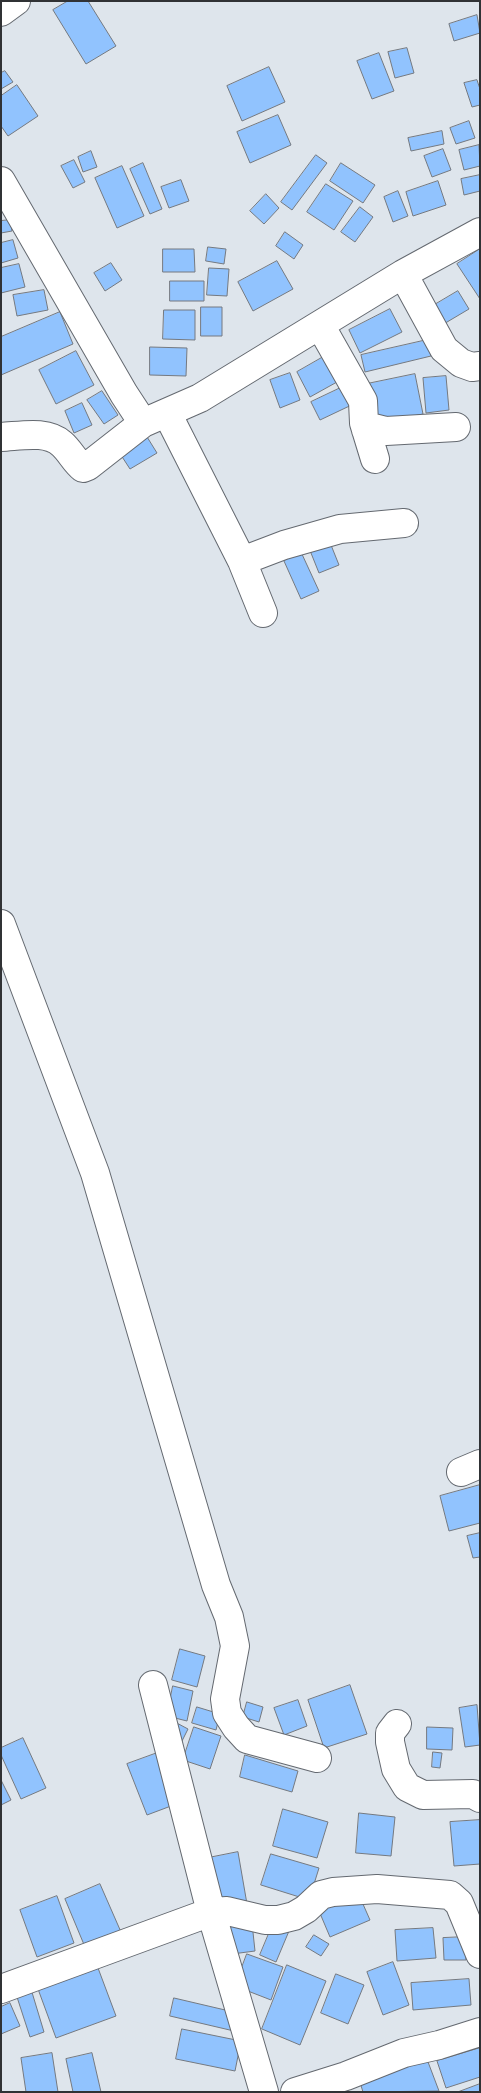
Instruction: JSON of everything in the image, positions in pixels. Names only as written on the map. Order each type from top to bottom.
[{"type":"street","points":[[1,12],[16,1]]},
{"type":"street","points":[[1,181],[124,394],[155,418],[242,561],[263,613]]},
{"type":"street","points":[[1,437],[37,435],[53,438],[62,444],[83,468],[88,466],[155,418],[200,398],[403,274],[480,232]]},
{"type":"street","points":[[403,274],[444,349],[462,363],[472,367],[480,366]]},
{"type":"street","points":[[320,325],[363,401],[366,430],[375,459]]},
{"type":"street","points":[[366,430],[374,428],[386,432],[456,427]]},
{"type":"street","points":[[242,561],[284,545],[340,529],[404,523]]},
{"type":"street","points":[[1,924],[95,1173],[213,1576],[228,1617],[235,1646],[225,1699],[227,1712],[236,1727],[247,1739],[317,1758]]},
{"type":"street","points":[[153,1685],[211,1912],[264,2092]]},
{"type":"street","points":[[397,1724],[390,1733],[390,1742],[396,1769],[407,1787],[423,1795],[473,1794],[480,1798]]},
{"type":"street","points":[[1,1989],[211,1912],[227,1911],[265,1920],[278,1920],[294,1916],[306,1909],[322,1895],[333,1892],[377,1889],[450,1895],[459,1903],[480,1954]]},
{"type":"street","points":[[295,2092],[346,2076],[404,2053],[439,2045],[480,2032]]},
{"type":"building","points":[[68,1],[88,1],[116,46],[86,64],[53,10]]},
{"type":"building","points":[[477,15],[480,33],[454,41],[449,24]]},
{"type":"building","points":[[407,48],[414,73],[395,78],[388,52]]},
{"type":"building","points":[[379,53],[394,91],[372,99],[357,61]]},
{"type":"building","points":[[269,67],[285,102],[242,121],[227,86]]},
{"type":"building","points":[[5,71],[13,82],[1,89],[1,73]]},
{"type":"building","points":[[477,80],[480,89],[480,105],[472,107],[464,83]]},
{"type":"building","points":[[17,85],[38,116],[8,136],[1,126],[1,96]]},
{"type":"building","points":[[278,115],[291,145],[250,163],[237,132]]},
{"type":"building","points":[[469,121],[475,138],[456,144],[450,128]]},
{"type":"building","points":[[442,131],[444,144],[411,151],[408,138]]},
{"type":"building","points":[[479,145],[480,166],[464,170],[459,150]]},
{"type":"building","points":[[443,149],[451,170],[432,177],[424,156]]},
{"type":"building","points":[[91,151],[97,167],[83,172],[78,157]]},
{"type":"building","points":[[316,155],[327,163],[292,210],[281,202]]},
{"type":"building","points":[[74,160],[85,182],[73,188],[61,166]]},
{"type":"building","points":[[143,163],[162,209],[150,214],[130,169]]},
{"type":"building","points":[[341,163],[375,185],[363,203],[330,181]]},
{"type":"building","points":[[122,166],[144,216],[117,228],[95,178]]},
{"type":"building","points":[[480,175],[480,191],[464,195],[461,179]]},
{"type":"building","points":[[181,180],[189,201],[169,208],[161,187]]},
{"type":"building","points":[[438,181],[446,205],[413,216],[406,192]]},
{"type":"building","points":[[326,184],[353,201],[334,230],[307,212]]},
{"type":"building","points":[[398,191],[408,216],[393,222],[384,197]]},
{"type":"building","points":[[266,194],[279,208],[264,224],[250,211]]},
{"type":"building","points":[[360,207],[373,217],[355,242],[341,232]]},
{"type":"building","points":[[10,220],[12,231],[1,233],[1,221]]},
{"type":"building","points":[[285,232],[303,245],[294,259],[276,246]]},
{"type":"building","points":[[13,240],[18,258],[1,263],[1,243]]},
{"type":"building","points":[[208,247],[226,249],[224,264],[206,261]]},
{"type":"building","points":[[163,249],[194,249],[195,272],[163,272]]},
{"type":"building","points":[[480,249],[480,299],[457,264]]},
{"type":"building","points":[[277,261],[293,289],[253,311],[238,282]]},
{"type":"building","points":[[111,263],[122,280],[105,291],[94,273]]},
{"type":"building","points":[[19,264],[25,287],[1,293],[1,268]]},
{"type":"building","points":[[209,268],[229,269],[227,296],[207,295]]},
{"type":"building","points":[[170,281],[204,281],[204,301],[170,301]]},
{"type":"building","points":[[44,290],[48,310],[17,316],[13,295]]},
{"type":"building","points":[[458,291],[469,309],[442,325],[431,307]]},
{"type":"building","points":[[201,307],[222,307],[222,336],[201,336]]},
{"type":"building","points":[[390,309],[402,332],[360,353],[349,330]]},
{"type":"building","points":[[164,310],[195,310],[195,340],[163,339]]},
{"type":"building","points":[[60,312],[73,344],[1,375],[1,337]]},
{"type":"building","points":[[427,340],[431,356],[365,372],[361,355]]},
{"type":"building","points":[[150,347],[187,348],[186,376],[150,375]]},
{"type":"building","points":[[76,351],[94,385],[56,404],[39,370]]},
{"type":"building","points":[[332,352],[346,377],[310,397],[297,372]]},
{"type":"building","points":[[290,373],[300,400],[280,408],[270,380]]},
{"type":"building","points":[[415,374],[423,414],[370,425],[362,385]]},
{"type":"building","points":[[446,376],[449,410],[426,413],[423,378]]},
{"type":"building","points":[[351,383],[360,401],[320,420],[311,402]]},
{"type":"building","points":[[102,391],[118,415],[104,424],[87,400]]},
{"type":"building","points":[[82,403],[92,425],[74,433],[65,411]]},
{"type":"building","points":[[144,432],[157,453],[130,469],[117,449]]},
{"type":"building","points":[[329,540],[339,565],[319,573],[309,548]]},
{"type":"building","points":[[301,552],[319,591],[301,599],[284,561]]},
{"type":"building","points":[[480,1485],[480,1523],[449,1531],[440,1496]]},
{"type":"building","points":[[480,1533],[480,1557],[473,1558],[467,1536]]},
{"type":"building","points":[[180,1649],[205,1656],[197,1687],[172,1680]]},
{"type":"building","points":[[350,1685],[367,1734],[324,1748],[308,1700]]},
{"type":"building","points":[[173,1686],[193,1691],[187,1721],[167,1716]]},
{"type":"building","points":[[298,1700],[307,1726],[284,1735],[274,1708]]},
{"type":"building","points":[[247,1702],[263,1707],[259,1722],[243,1717]]},
{"type":"building","points":[[477,1705],[480,1745],[465,1747],[459,1708]]},
{"type":"building","points":[[197,1707],[220,1714],[216,1730],[192,1723]]},
{"type":"building","points":[[173,1721],[188,1729],[182,1741],[167,1733]]},
{"type":"building","points":[[194,1727],[221,1736],[210,1769],[183,1760]]},
{"type":"building","points":[[427,1727],[453,1728],[452,1750],[427,1749]]},
{"type":"building","points":[[23,1738],[46,1788],[21,1799],[1,1755],[1,1748]]},
{"type":"building","points":[[160,1752],[179,1803],[147,1815],[127,1764]]},
{"type":"building","points":[[433,1752],[442,1753],[440,1768],[432,1767]]},
{"type":"building","points":[[245,1755],[298,1771],[292,1792],[240,1777]]},
{"type":"building","points":[[1,1780],[11,1800],[1,1805]]},
{"type":"building","points":[[283,1809],[328,1822],[317,1858],[273,1846]]},
{"type":"building","points":[[359,1813],[395,1817],[391,1856],[356,1853]]},
{"type":"building","points":[[480,1820],[480,1864],[454,1866],[450,1822]]},
{"type":"building","points":[[238,1852],[247,1904],[218,1910],[208,1858]]},
{"type":"building","points":[[271,1854],[319,1868],[309,1900],[261,1885]]},
{"type":"building","points":[[100,1884],[121,1932],[85,1947],[65,1899]]},
{"type":"building","points":[[359,1895],[370,1920],[330,1937],[319,1911]]},
{"type":"building","points":[[57,1896],[74,1943],[37,1957],[20,1910]]},
{"type":"building","points":[[252,1923],[255,1951],[232,1954],[229,1925]]},
{"type":"building","points":[[273,1924],[289,1931],[276,1962],[260,1955]]},
{"type":"building","points":[[433,1928],[436,1958],[397,1961],[395,1930]]},
{"type":"building","points":[[314,1935],[329,1944],[321,1956],[306,1947]]},
{"type":"building","points":[[465,1937],[466,1960],[444,1960],[443,1938]]},
{"type":"building","points":[[247,1954],[283,1967],[271,2000],[235,1986]]},
{"type":"building","points":[[393,1962],[409,2005],[383,2015],[367,1972]]},
{"type":"building","points":[[287,1965],[326,1981],[300,2045],[262,2029]]},
{"type":"building","points":[[98,1968],[116,2016],[56,2038],[38,1989]]},
{"type":"building","points":[[336,1974],[364,1985],[348,2024],[321,2013]]},
{"type":"building","points":[[469,1979],[471,2005],[413,2010],[411,1983]]},
{"type":"building","points":[[31,1989],[44,2032],[30,2037],[16,1994]]},
{"type":"building","points":[[174,1998],[238,2013],[234,2031],[170,2016]]},
{"type":"building","points":[[10,2003],[20,2026],[1,2034],[1,2007]]},
{"type":"building","points":[[182,2029],[241,2041],[235,2071],[176,2059]]},
{"type":"building","points":[[480,2048],[480,2077],[446,2088],[437,2061]]},
{"type":"building","points":[[52,2053],[58,2092],[26,2092],[21,2058]]},
{"type":"building","points":[[92,2053],[101,2092],[73,2092],[66,2059]]},
{"type":"building","points":[[425,2054],[439,2091],[363,2092],[359,2079]]},
{"type":"building","points":[[480,2084],[480,2092],[458,2092]]}]
